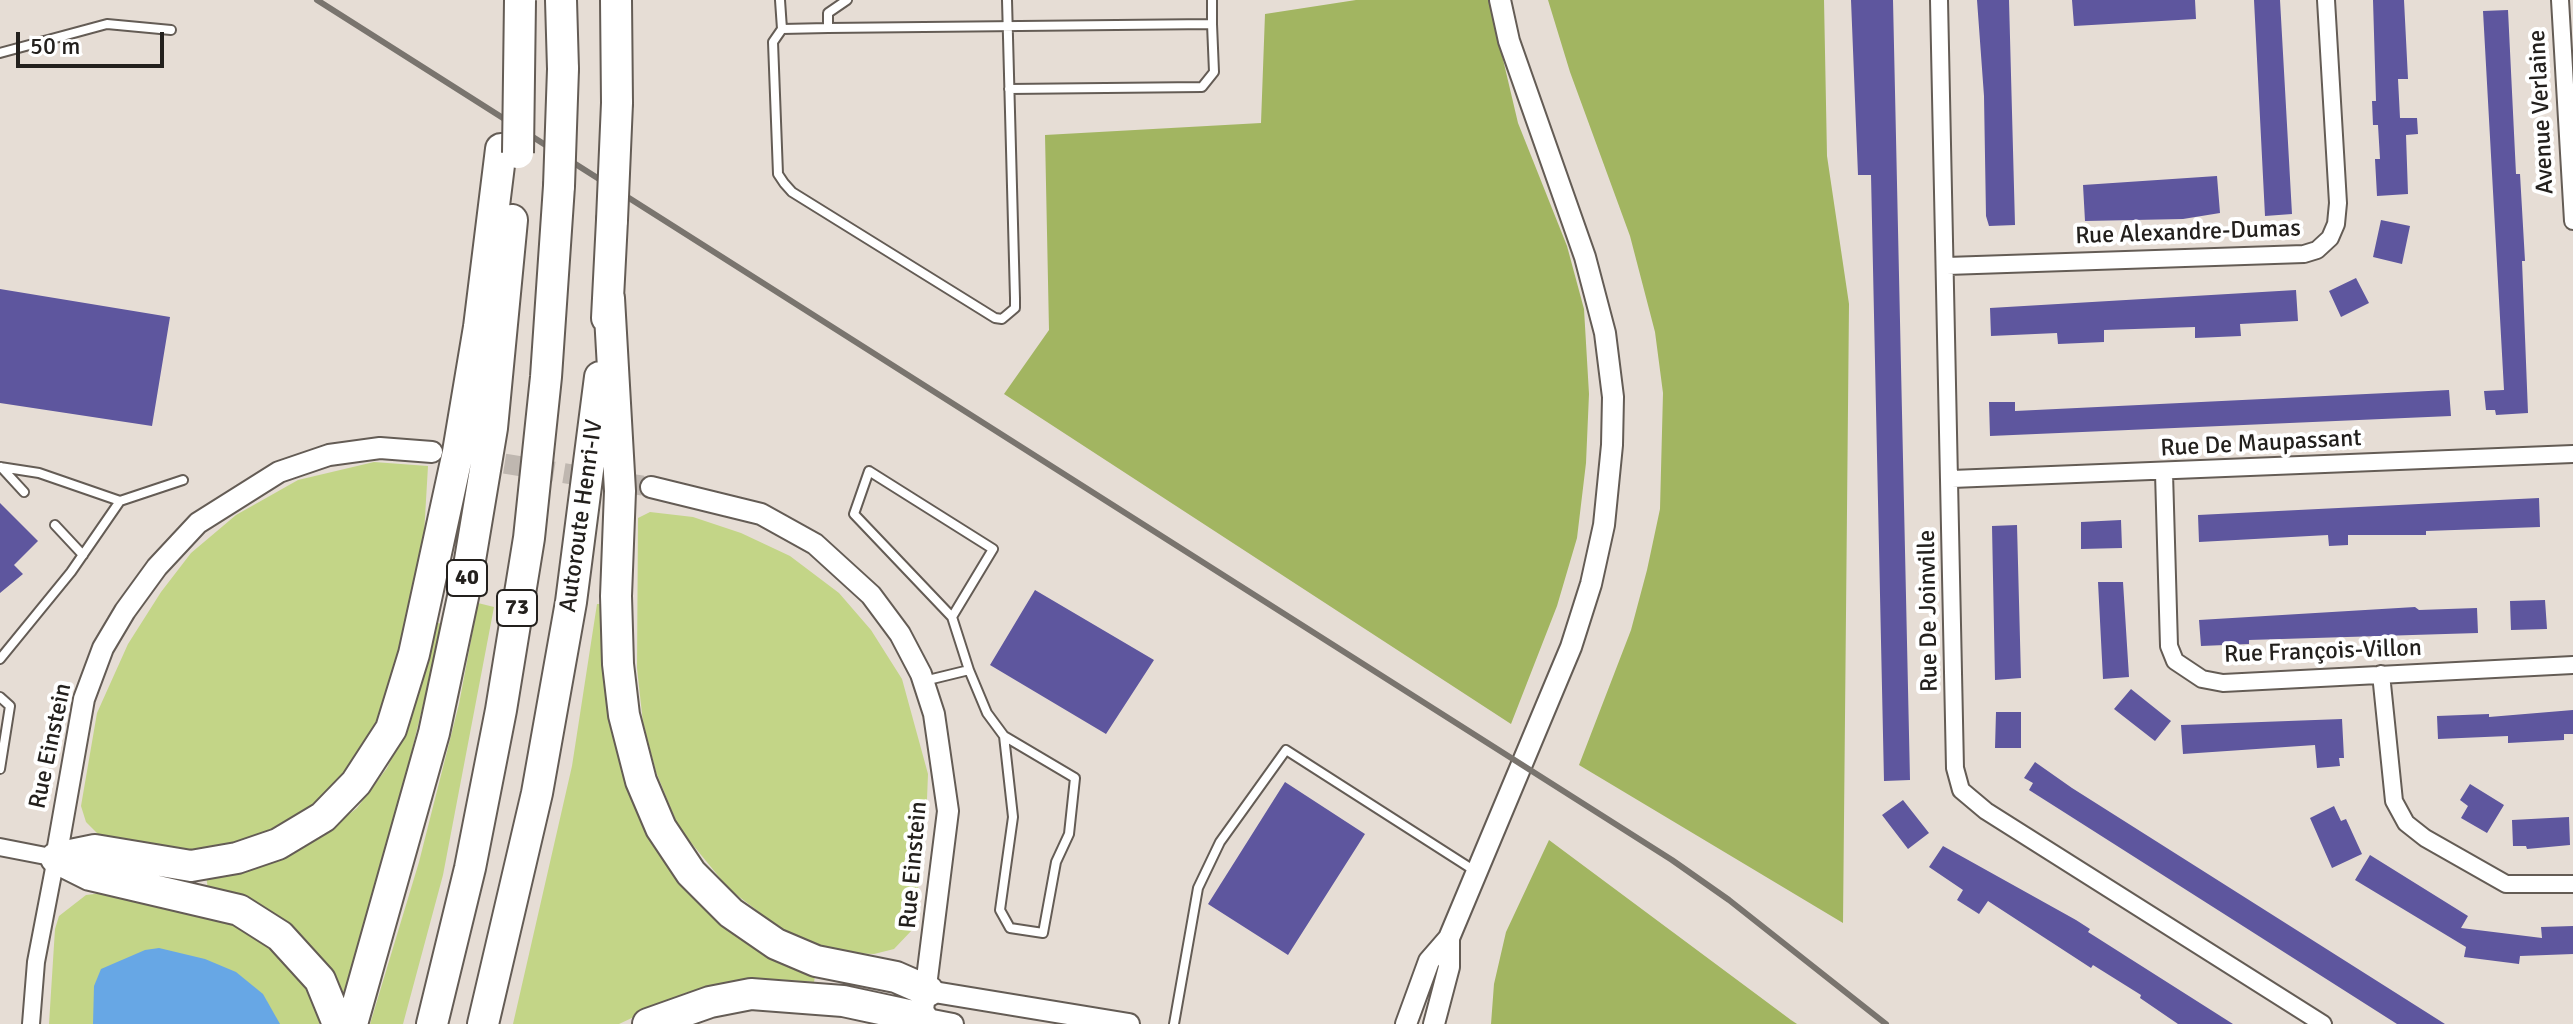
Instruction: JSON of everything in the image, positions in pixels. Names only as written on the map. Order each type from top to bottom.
[{"type":"highway","name":"40","points":[[352,1024],[434,733],[467,578],[492,428],[518,0]]},
{"type":"highway","name":"Autoroute Henri-IV","points":[[432,1024],[470,868],[501,710],[529,538],[546,377],[559,186],[563,69],[561,0]]},
{"type":"highway","name":"Autoroute Henri-IV","points":[[483,1024],[537,793],[571,602],[609,298],[617,103],[616,0]]},
{"type":"highway","points":[[56,858],[95,850],[191,866],[237,858],[278,844],[323,817],[356,783],[384,740],[394,723],[414,654],[458,452],[509,151]]},
{"type":"highway","points":[[609,298],[620,491],[616,596],[618,664],[627,728],[641,781],[661,828],[691,873],[731,913],[776,944],[816,961],[896,977],[923,1011]]},
{"type":"highway","points":[[56,858],[90,875],[239,910],[280,936],[320,980],[338,1024]]},
{"type":"highway","points":[[648,1024],[710,1002],[751,994],[923,1011]]},
{"type":"street","points":[[1406,1024],[1429,961],[1449,938],[1579,622],[1604,525],[1612,445],[1613,397],[1605,333],[1593,287],[1509,41],[1500,0]]},
{"type":"street","name":"Rue De Joinville","points":[[1939,0],[1952,479],[1955,768],[1961,790],[1986,811],[2323,1024]]},
{"type":"street","name":"Rue Alexandre-Dumas","points":[[1947,266],[2304,254],[2317,250],[2330,238],[2336,224],[2338,203],[2326,0]]},
{"type":"street","name":"Avenue Verlaine","points":[[2560,0],[2573,221]]},
{"type":"street","name":"Rue Einstein","points":[[31,1024],[36,962],[84,699],[103,648],[125,611],[157,567],[198,523],[279,472],[329,455],[380,448],[432,452]]},
{"type":"street","name":"Rue De Maupassant","points":[[1952,479],[2164,473],[2573,454]]},
{"type":"street","name":"Rue François-Villon","points":[[2164,473],[2169,646],[2175,661],[2202,679],[2223,683],[2573,665]]},
{"type":"street","name":"Rue Einstein","points":[[651,487],[761,514],[815,544],[871,595],[900,634],[923,682],[943,755],[948,811],[923,1011]]},
{"type":"street","points":[[2381,674],[2394,801],[2406,823],[2425,838],[2506,884],[2573,884]]},
{"type":"street","points":[[0,847],[56,858]]},
{"type":"street","points":[[1434,1024],[1449,967],[1449,938]]},
{"type":"street","points":[[923,1011],[953,1024]]},
{"type":"street","points":[[923,1011],[1129,1024]]},
{"type":"lane","points":[[780,0],[782,29],[773,42],[778,174],[784,183],[792,192],[995,318],[1009,316],[1015,308],[1007,0]]},
{"type":"lane","points":[[828,28],[828,13],[847,0]]},
{"type":"lane","points":[[1009,89],[1202,87],[1214,72],[1212,0]]},
{"type":"lane","points":[[0,53],[107,24],[171,30]]},
{"type":"lane","points":[[782,29],[1212,24]]},
{"type":"lane","points":[[24,492],[0,467],[39,473],[120,501]]},
{"type":"lane","points":[[952,617],[993,549],[869,471],[854,514],[952,617],[987,713],[1004,736],[1075,778],[1069,834],[1056,862],[1043,933],[1010,928],[1000,910],[1013,817],[1004,736]]},
{"type":"lane","points":[[0,659],[83,555],[120,501],[183,480]]},
{"type":"lane","points":[[55,525],[83,555]]},
{"type":"lane","points":[[923,682],[969,670]]},
{"type":"lane","points":[[0,697],[10,706],[0,769]]},
{"type":"lane","points":[[1174,1024],[1198,888],[1220,842],[1286,750],[1475,871]]},
{"type":"green space","points":[[1356,0],[1489,0],[1518,123],[1567,246],[1584,309],[1589,394],[1586,463],[1577,538],[1557,606],[1511,724],[1004,394],[1049,330],[1045,135],[1261,123],[1265,14]]},
{"type":"green space","points":[[1548,0],[1824,0],[1827,156],[1849,304],[1843,923],[1579,765],[1631,630],[1647,570],[1660,509],[1663,393],[1655,332],[1630,236],[1570,72]]},
{"type":"green space","points":[[374,462],[428,466],[423,552],[402,656],[386,709],[339,787],[280,831],[210,851],[174,851],[113,842],[99,835],[86,822],[81,806],[97,713],[128,644],[161,592],[191,553],[236,515],[298,480]]},
{"type":"green space","points":[[650,512],[693,517],[741,533],[790,556],[839,593],[871,630],[902,679],[928,774],[926,824],[913,929],[894,949],[874,954],[849,953],[793,938],[729,889],[679,828],[656,772],[643,723],[637,668],[638,518]]},
{"type":"green space","points":[[478,603],[494,607],[443,875],[403,1024],[370,1024],[419,862],[459,704]]},
{"type":"green space","points":[[597,604],[608,604],[648,824],[816,971],[814,982],[774,979],[730,983],[685,993],[619,1024],[513,1024],[572,766]]},
{"type":"green space","points":[[438,623],[443,624],[387,851],[342,1003],[208,890],[206,875],[238,872],[290,855],[319,838],[357,808],[387,768],[403,735]]},
{"type":"green space","points":[[1549,840],[1797,1024],[1491,1024],[1494,984],[1506,932]]},
{"type":"green space","points":[[103,893],[198,913],[241,928],[272,949],[299,977],[319,1012],[319,1024],[49,1024],[55,929],[59,916],[86,895]]},
{"type":"water","points":[[159,948],[205,959],[236,972],[263,994],[280,1024],[93,1024],[94,986],[101,969],[145,950]]},
{"type":"building","points":[[1851,0],[1893,0],[1910,780],[1884,781],[1871,175],[1858,175]]},
{"type":"building","points":[[1977,0],[2009,0],[2015,225],[1989,226],[1986,216],[1984,96]]},
{"type":"building","points":[[2072,0],[2195,0],[2196,19],[2074,26]]},
{"type":"building","points":[[2254,0],[2280,0],[2292,214],[2265,216]]},
{"type":"building","points":[[2373,0],[2404,0],[2408,79],[2398,79],[2400,118],[2417,118],[2418,134],[2406,135],[2408,194],[2377,196],[2375,159],[2380,159],[2378,125],[2373,125],[2372,101],[2376,101]]},
{"type":"building","points":[[2508,10],[2516,174],[2520,174],[2525,261],[2522,261],[2528,413],[2496,415],[2495,410],[2486,410],[2484,391],[2504,390],[2483,11]]},
{"type":"building","points":[[2217,176],[2220,213],[2183,219],[2085,221],[2083,185]]},
{"type":"building","points":[[2381,220],[2410,226],[2402,264],[2373,257]]},
{"type":"building","points":[[2356,278],[2369,303],[2341,317],[2329,291]]},
{"type":"building","points":[[0,289],[170,317],[152,426],[0,403]]},
{"type":"building","points":[[2296,290],[2298,321],[2240,324],[2241,336],[2195,338],[2195,327],[2104,330],[2104,342],[2058,344],[2057,333],[1991,336],[1990,308]]},
{"type":"building","points":[[2449,390],[2451,416],[1990,436],[1989,402],[2015,402],[2015,411]]},
{"type":"building","points":[[2539,498],[2540,527],[2426,531],[2426,535],[2348,535],[2348,545],[2329,546],[2328,535],[2199,542],[2198,515]]},
{"type":"building","points":[[0,503],[38,541],[14,565],[23,574],[0,593]]},
{"type":"building","points":[[2121,520],[2122,548],[2081,549],[2081,522]]},
{"type":"building","points":[[2017,525],[2021,678],[1995,680],[1992,526]]},
{"type":"building","points":[[2098,582],[2123,582],[2129,677],[2103,679]]},
{"type":"building","points":[[1035,590],[1154,660],[1106,734],[990,665]]},
{"type":"building","points":[[2545,600],[2547,629],[2511,630],[2510,601]]},
{"type":"building","points":[[2415,607],[2419,610],[2477,608],[2478,633],[2249,640],[2249,644],[2201,646],[2199,620]]},
{"type":"building","points":[[2131,689],[2171,721],[2155,741],[2114,709]]},
{"type":"building","points":[[2573,710],[2573,734],[2564,734],[2564,740],[2508,743],[2508,736],[2438,739],[2437,716],[2489,714],[2489,717]]},
{"type":"building","points":[[1996,712],[2021,712],[2021,748],[1995,748]]},
{"type":"building","points":[[2342,719],[2344,758],[2339,758],[2340,766],[2317,768],[2315,745],[2183,754],[2181,725]]},
{"type":"building","points":[[2035,762],[2445,1024],[2397,1024],[2029,790],[2033,783],[2024,778]]},
{"type":"building","points":[[1285,782],[1365,834],[1288,955],[1208,904]]},
{"type":"building","points":[[2470,784],[2504,805],[2487,833],[2461,818],[2468,806],[2460,800]]},
{"type":"building","points":[[1903,800],[1929,833],[1908,849],[1882,815]]},
{"type":"building","points":[[2334,806],[2341,821],[2346,819],[2362,854],[2332,868],[2310,818]]},
{"type":"building","points":[[2569,817],[2570,845],[2527,849],[2526,846],[2513,846],[2512,820]]},
{"type":"building","points":[[1943,846],[2076,920],[2090,929],[2088,932],[2233,1024],[2178,1024],[2140,998],[2141,995],[2093,965],[2091,968],[1988,901],[1979,914],[1957,900],[1963,890],[1929,867]]},
{"type":"building","points":[[2370,855],[2468,916],[2461,928],[2542,938],[2541,927],[2573,926],[2573,954],[2520,956],[2519,964],[2464,957],[2466,947],[2355,880]]},
{"type":"tunnel","points":[[475,459],[651,487]]},
{"type":"railway","points":[[317,0],[1672,860],[1729,900],[1886,1024]]}]
